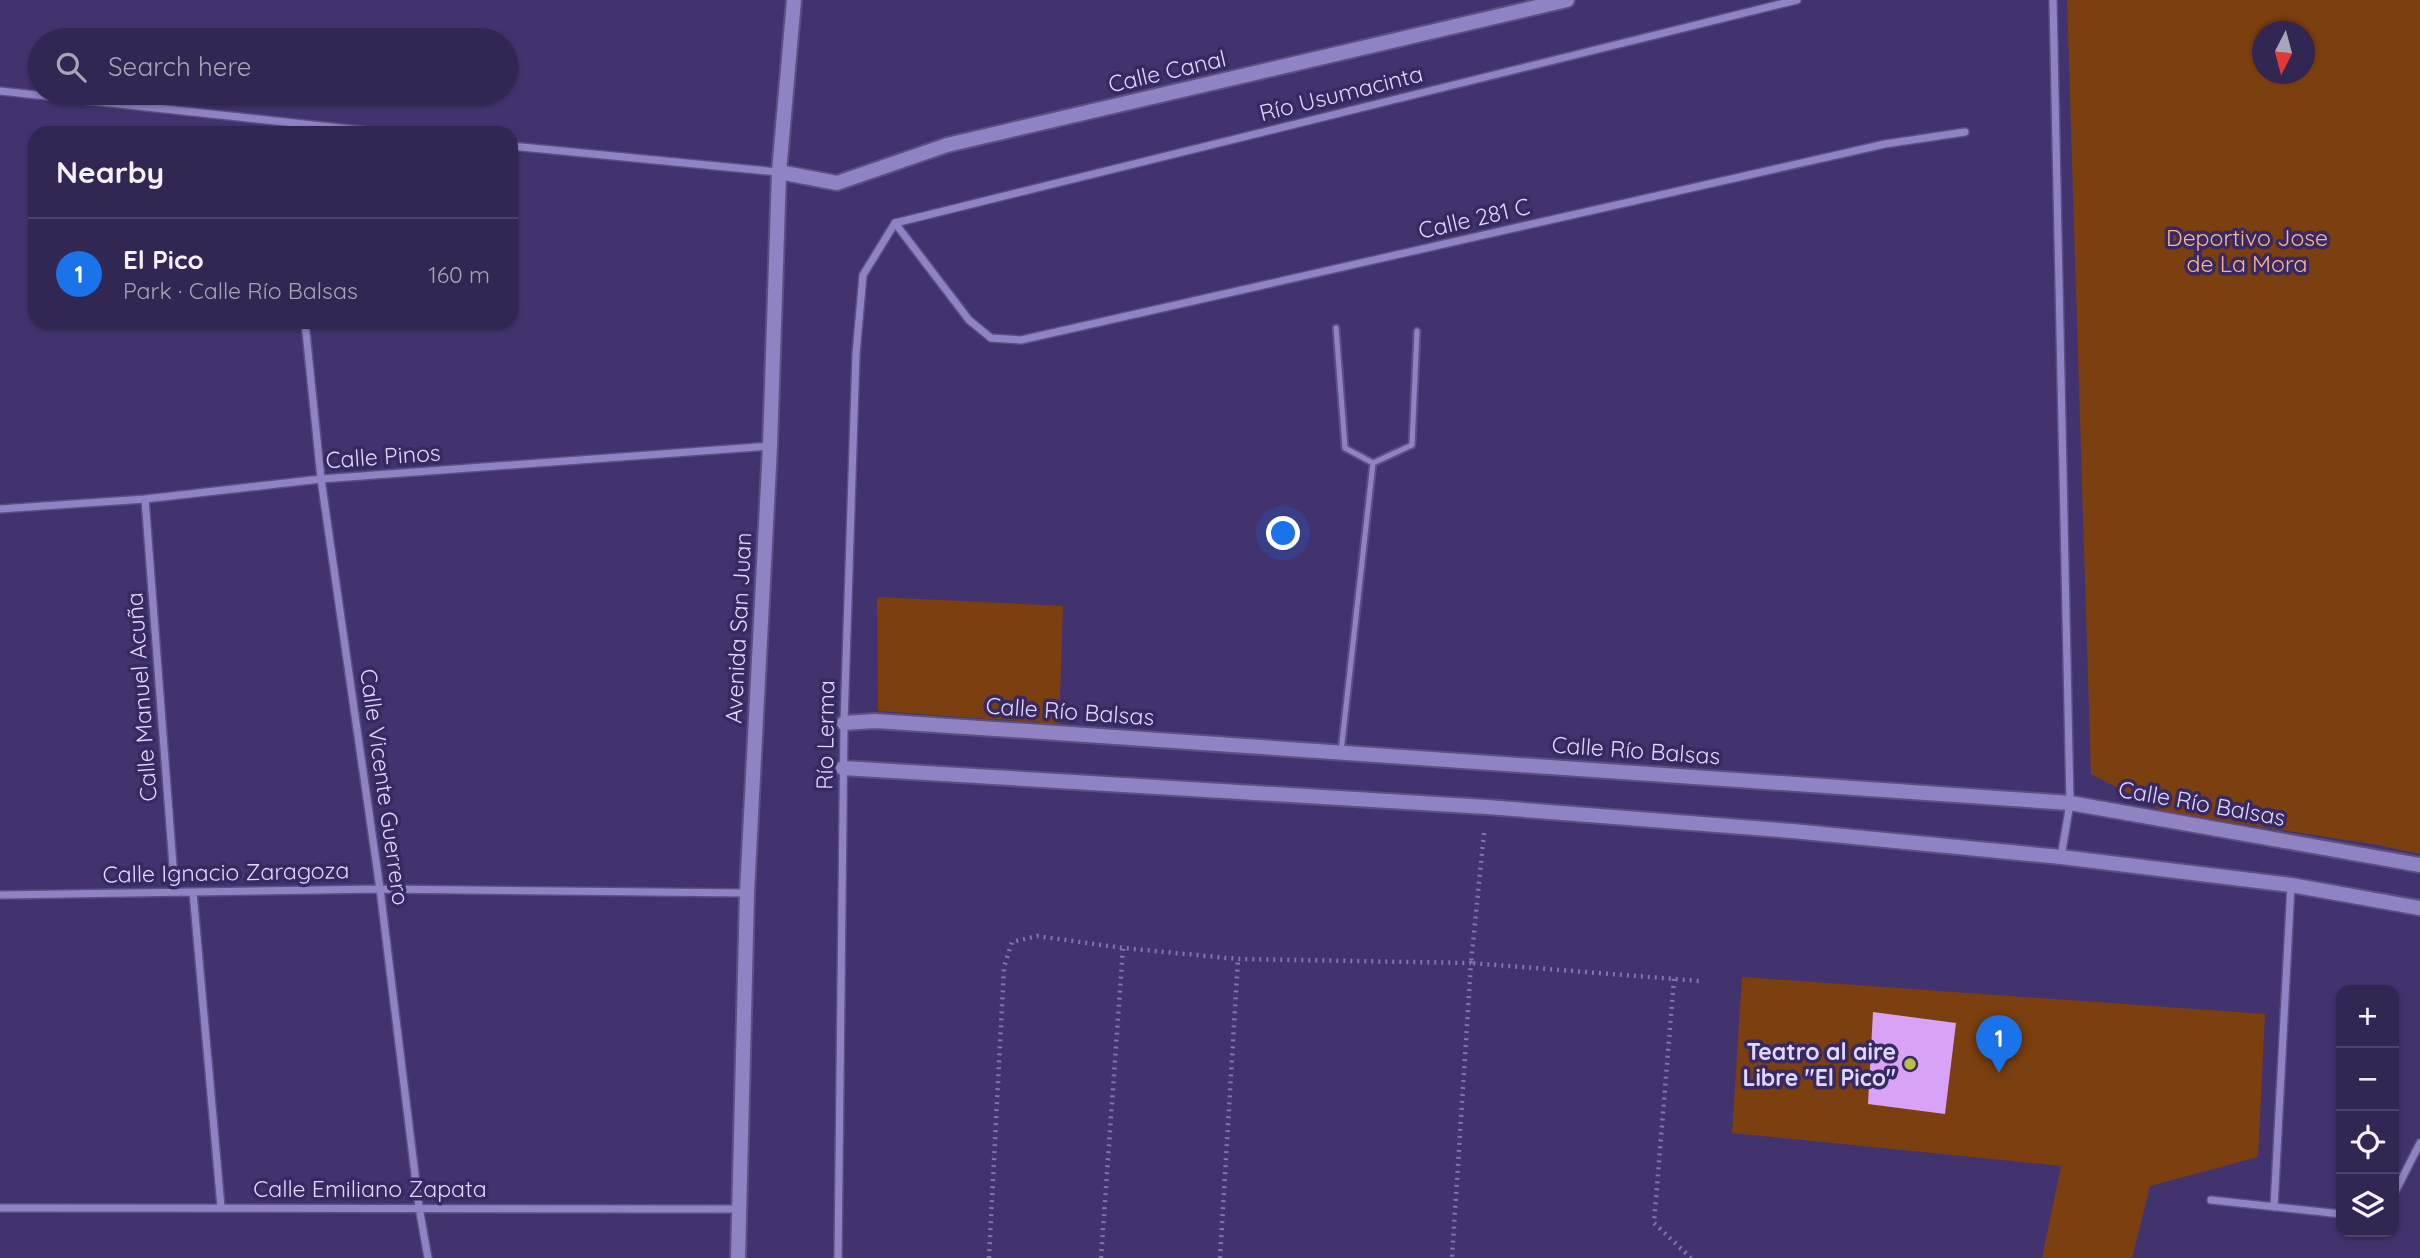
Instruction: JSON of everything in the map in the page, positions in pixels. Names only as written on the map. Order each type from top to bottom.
[{"type":"street","name":"Avenida San Juan","points":[[738,1258],[747,893],[770,446],[779,172],[794,0]]},
{"type":"street","name":"Calle Canal","points":[[779,172],[838,183],[947,145],[1567,0]]},
{"type":"street","name":"Río Usumacinta","points":[[895,223],[1797,0]]},
{"type":"street","points":[[2053,0],[2070,803],[2061,857]]},
{"type":"street","points":[[0,91],[28,94]]},
{"type":"street","points":[[124,105],[315,126]]},
{"type":"street","name":"Calle 281 C","points":[[895,223],[969,320],[991,338],[1021,340],[1872,147],[1965,132]]},
{"type":"street","points":[[518,147],[779,172]]},
{"type":"street","name":"Río Lerma","points":[[838,1258],[843,768],[856,354],[863,275],[895,223]]},
{"type":"street","name":"Calle Vicente Guerrero","points":[[306,329],[321,479],[380,889],[419,1207],[428,1258]]},
{"type":"street","name":"Calle Pinos","points":[[0,509],[145,499],[321,479],[770,446]]},
{"type":"street","name":"Calle Manuel Acuña","points":[[145,499],[175,892]]},
{"type":"street","name":"Calle Río Balsas","points":[[844,723],[875,721],[2070,803],[2420,865]]},
{"type":"street","points":[[843,768],[1487,807],[1792,831],[2061,857],[2291,884],[2420,908]]},
{"type":"street","points":[[2274,1207],[2291,884]]},
{"type":"street","name":"Calle Ignacio Zaragoza","points":[[0,895],[380,889],[747,893]]},
{"type":"street","points":[[193,892],[221,1207]]},
{"type":"street","points":[[2399,1184],[2420,1143]]},
{"type":"street","points":[[2211,1200],[2336,1213]]},
{"type":"street","name":"Calle Emiliano Zapata","points":[[0,1208],[740,1209]]},
{"type":"lane","points":[[1336,328],[1345,448],[1373,463]]},
{"type":"lane","points":[[1373,463],[1412,445],[1417,331]]},
{"type":"lane","points":[[1341,752],[1373,463]]},
{"type":"path","points":[[1452,1258],[1471,963],[1487,807]]},
{"type":"path","points":[[989,1258],[1004,967],[1012,942],[1037,936],[1123,948],[1238,958],[1471,963],[1700,981]]},
{"type":"path","points":[[1101,1258],[1123,948]]},
{"type":"path","points":[[1220,1258],[1238,958]]},
{"type":"path","points":[[1674,979],[1654,1223],[1691,1258]]},
{"type":"green space","name":"Deportivo Jose de La Mora","points":[[2067,0],[2420,0],[2420,854],[2164,812],[2091,774]]},
{"type":"green space","points":[[877,597],[1063,606],[1059,724],[878,711]]},
{"type":"green space","points":[[1742,977],[2265,1014],[2258,1157],[2150,1186],[2132,1258],[2042,1258],[2061,1166],[1732,1133]]},
{"type":"building","name":"Teatro al aire Libre \"El Pico\"","points":[[1873,1012],[1956,1023],[1945,1114],[1868,1104]]},
{"type":"place","name":"Teatro al aire Libre \"El Pico\"","points":[[1910,1064]]},
{"type":"place","name":"El Pico","points":[[1999,1073]]}]
